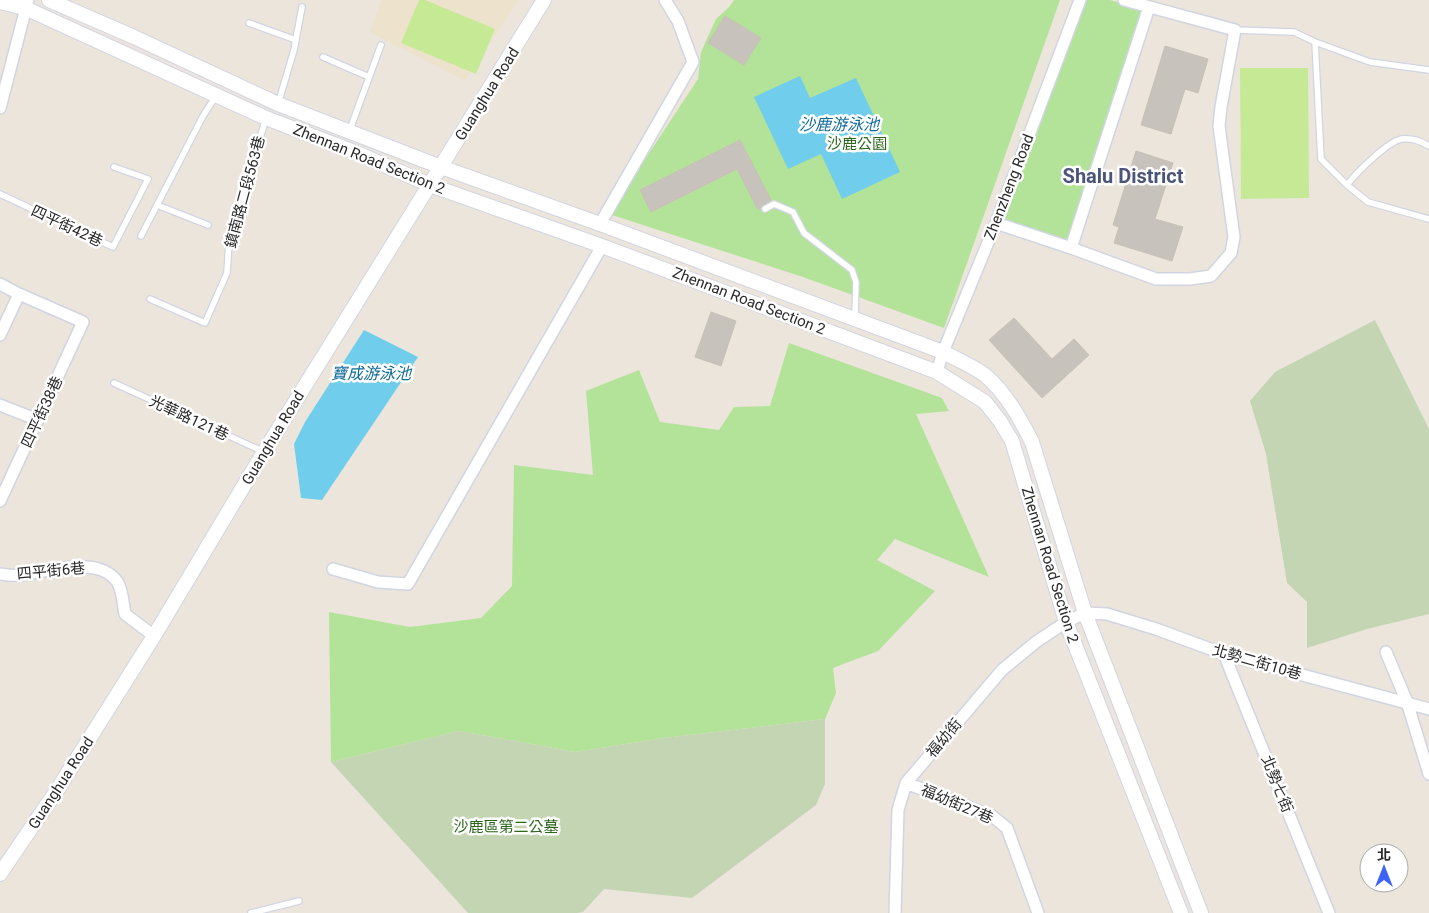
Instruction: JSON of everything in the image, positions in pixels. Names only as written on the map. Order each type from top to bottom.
[{"type":"street","name":"Zhennan Road Section 2","points":[[49,0],[278,104],[441,167],[943,352],[984,374],[1002,393],[1019,416],[1032,442],[1086,613],[1201,913]]},
{"type":"street","name":"Guanghua Road","points":[[0,874],[59,787],[154,636],[264,452],[544,0]]},
{"type":"street","points":[[600,224],[693,62],[678,21],[665,0]]},
{"type":"street","name":"Zhenzheng Road","points":[[936,372],[996,223],[1080,0]]},
{"type":"street","points":[[996,223],[1156,279],[1190,279],[1212,276],[1232,253],[1234,237],[1219,126],[1235,30],[1124,0]]},
{"type":"street","name":"Zhennan Road Section 2","points":[[4,3],[26,4],[216,96],[266,118],[357,153],[430,185],[602,246],[936,372],[986,402],[1012,441],[1066,622],[1181,913]]},
{"type":"street","points":[[0,108],[26,4]]},
{"type":"street","points":[[1071,248],[1149,7]]},
{"type":"street","points":[[334,569],[378,582],[408,584],[602,246]]},
{"type":"street","points":[[0,284],[19,294],[0,335]]},
{"type":"street","name":"四平街38巷","points":[[0,501],[83,322],[19,294]]},
{"type":"street","points":[[0,405],[38,420]]},
{"type":"street","name":"四平街6巷","points":[[0,574],[17,576],[70,567],[92,567],[110,572],[119,585],[125,614],[154,636]]},
{"type":"street","name":"福幼街","points":[[895,913],[898,810],[906,783],[1002,670],[1036,642],[1066,622],[1086,613]]},
{"type":"street","name":"北勢二街10巷","points":[[1086,613],[1107,614],[1224,654],[1429,709]]},
{"type":"street","points":[[1386,652],[1408,702],[1429,774]]},
{"type":"street","name":"北勢七街","points":[[1224,654],[1329,913]]},
{"type":"street","name":"福幼街27巷","points":[[906,783],[992,816],[1006,828],[1038,913]]},
{"type":"lane","points":[[278,104],[296,40],[302,7]]},
{"type":"lane","points":[[249,23],[296,40]]},
{"type":"lane","points":[[1235,30],[1294,32],[1315,42],[1370,62],[1429,70]]},
{"type":"lane","points":[[1315,42],[1321,159],[1368,202],[1429,219]]},
{"type":"lane","points":[[349,132],[381,45]]},
{"type":"lane","points":[[323,57],[369,77]]},
{"type":"lane","points":[[141,236],[203,116],[216,96]]},
{"type":"lane","name":"鎮南路二段563巷","points":[[150,299],[205,323],[226,273],[229,242],[266,118]]},
{"type":"lane","points":[[1348,185],[1355,175],[1392,143],[1401,139],[1415,139],[1429,146]]},
{"type":"lane","name":"四平街42巷","points":[[0,194],[113,247],[148,178],[114,167]]},
{"type":"lane","points":[[765,209],[774,204],[793,212],[804,233],[852,270],[856,282],[855,320]]},
{"type":"lane","points":[[157,205],[208,225]]},
{"type":"lane","name":"光華路121巷","points":[[114,383],[264,452]]},
{"type":"lane","points":[[251,913],[299,902]]},
{"type":"shaded area","points":[[381,0],[519,0],[465,81],[370,32]]},
{"type":"green space","points":[[419,0],[425,0],[495,29],[476,74],[401,43]]},
{"type":"green space","name":"沙鹿公園","points":[[734,0],[1060,0],[944,328],[803,277],[609,214],[698,79],[701,52],[716,19]]},
{"type":"green space","points":[[1083,0],[1110,0],[1144,10],[1069,241],[1002,220]]},
{"type":"green space","points":[[1240,68],[1308,68],[1309,198],[1241,199]]},
{"type":"green space","points":[[1375,320],[1429,429],[1429,614],[1367,629],[1307,648],[1307,602],[1287,583],[1266,454],[1250,401],[1275,372]]},
{"type":"green space","points":[[789,343],[942,398],[949,411],[916,414],[989,577],[895,539],[877,560],[935,591],[878,651],[833,668],[836,693],[825,719],[664,738],[575,752],[459,731],[331,762],[329,612],[410,627],[481,618],[512,586],[514,465],[593,475],[586,391],[639,370],[660,422],[719,430],[734,407],[770,406]]},
{"type":"green space","name":"沙鹿區第二公墓","points":[[825,719],[825,784],[816,805],[692,898],[604,889],[583,912],[577,913],[468,913],[331,762],[459,731],[575,752],[664,738]]},
{"type":"water","name":"沙鹿游泳池","points":[[800,76],[810,98],[856,78],[900,172],[842,199],[821,154],[788,169],[754,97]]},
{"type":"water","name":"寶成游泳池","points":[[364,330],[418,357],[322,500],[301,498],[294,444],[305,422]]},
{"type":"building","points":[[725,16],[761,38],[744,65],[708,43]]},
{"type":"building","points":[[1165,46],[1208,59],[1198,93],[1185,89],[1171,134],[1141,125]]},
{"type":"building","points":[[740,140],[771,200],[758,210],[737,169],[651,212],[640,190]]},
{"type":"building","points":[[1136,151],[1173,163],[1155,219],[1183,227],[1172,261],[1114,243],[1119,227],[1113,225]]},
{"type":"building","points":[[711,312],[736,321],[721,366],[695,357]]},
{"type":"building","points":[[1014,318],[1052,359],[1074,339],[1089,355],[1042,398],[989,340]]},
{"type":"district","name":"Shalu District","points":[[1123,176]]}]
